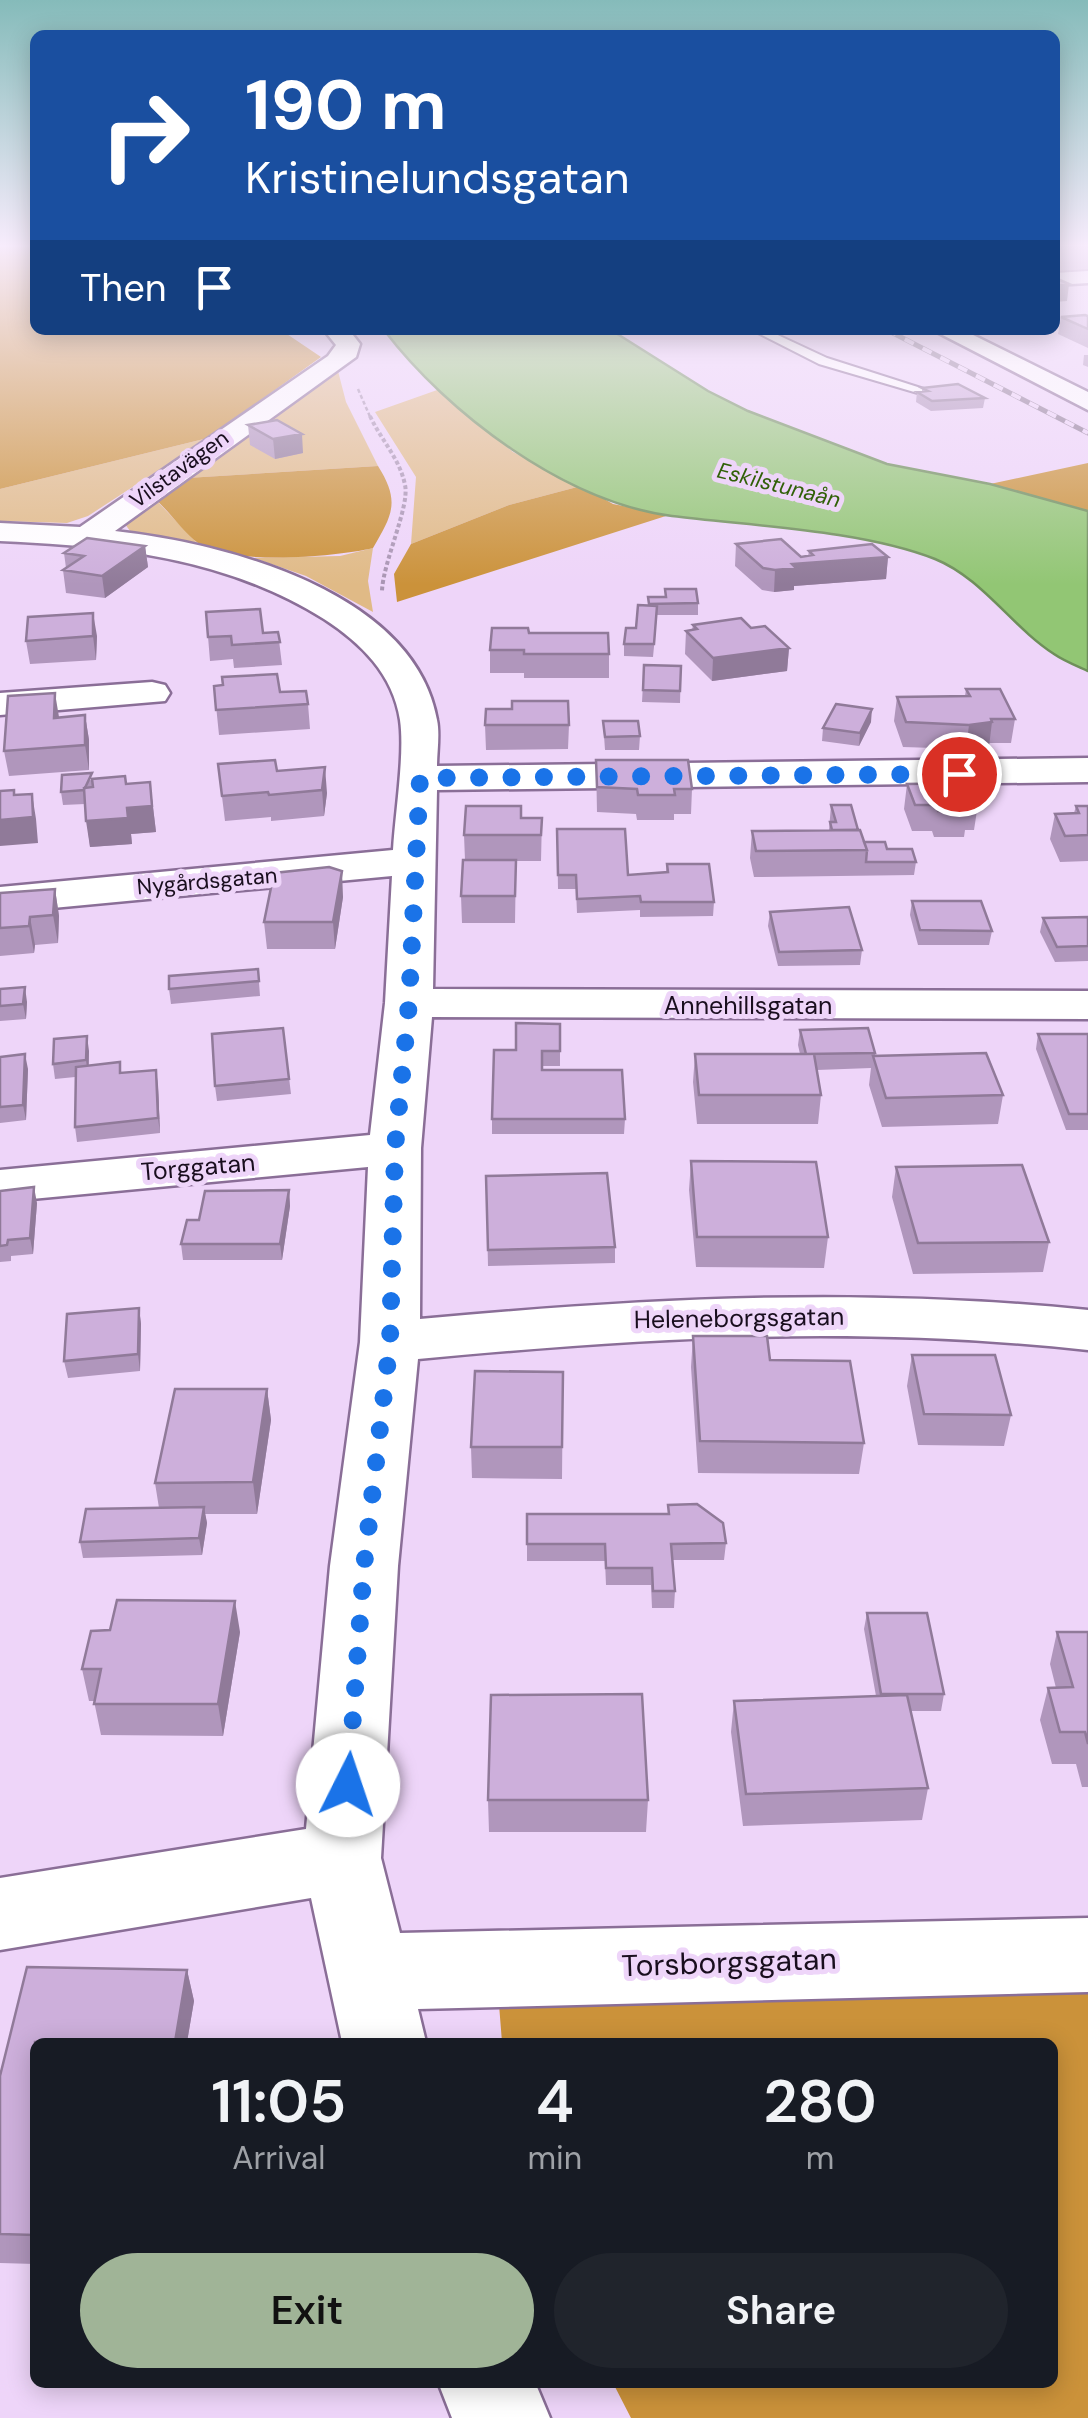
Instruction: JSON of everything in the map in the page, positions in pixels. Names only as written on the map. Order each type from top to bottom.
[{"type":"street","name":"Vilstavägen","points":[[89,535],[235,429],[339,360]]},
{"type":"street","points":[[1008,360],[1081,394]]},
{"type":"street","points":[[0,532],[89,535],[204,557],[310,594],[378,643],[409,686],[419,721],[420,778],[409,1003],[395,1148],[390,1342],[364,1566],[342,1858],[377,2007]]},
{"type":"street","points":[[0,704],[152,693]]},
{"type":"street","points":[[420,778],[1088,770]]},
{"type":"street","name":"Nygårdsgatan","points":[[0,900],[414,862]]},
{"type":"street","name":"Annehillsgatan","points":[[409,1003],[1088,1005]]},
{"type":"street","name":"Torggatan","points":[[0,1186],[395,1148]]},
{"type":"street","name":"Heleneborgsgatan","points":[[390,1342],[622,1320],[808,1314],[923,1316],[1088,1330]]},
{"type":"street","points":[[0,1914],[342,1858]]},
{"type":"street","name":"Torsborgsgatan","points":[[377,2007],[1088,1955]]},
{"type":"street","points":[[488,2388],[501,2418]]},
{"type":"lane","points":[[821,360],[921,390]]},
{"type":"path","points":[[349,360],[378,434],[400,464],[407,490],[383,572],[378,643]]},
{"type":"shaded area","points":[[0,360],[317,360],[208,438],[0,489]]},
{"type":"shaded area","points":[[338,371],[346,402],[378,466],[187,478]]},
{"type":"shaded area","points":[[440,389],[513,452],[581,486],[509,505],[411,544],[416,477],[375,412]]},
{"type":"shaded area","points":[[208,438],[88,516],[67,523],[0,521],[0,489]]},
{"type":"shaded area","points":[[1088,463],[1088,511],[990,484]]},
{"type":"shaded area","points":[[378,466],[391,498],[389,516],[373,548],[356,551],[283,558],[213,550],[192,538],[155,499],[187,478]]},
{"type":"shaded area","points":[[581,486],[613,504],[669,515],[397,602],[394,574],[411,544],[509,505]]},
{"type":"shaded area","points":[[155,499],[199,545],[130,531],[125,524]]},
{"type":"shaded area","points":[[373,548],[368,581],[373,612],[306,576],[254,558],[340,556]]},
{"type":"shaded area","points":[[1088,1985],[1088,2418],[631,2418],[616,2388],[1058,2388],[1058,2038],[502,2038],[498,1992]]},
{"type":"water","name":"Eskilstunaån","points":[[658,360],[748,411],[887,464],[990,484],[1088,511],[1088,671],[1039,643],[968,578],[935,559],[840,535],[672,516],[591,493],[512,449],[441,393],[410,362]]},
{"type":"building","points":[[958,384],[985,398],[932,401],[917,392],[928,391],[922,388]]},
{"type":"building","points":[[277,420],[302,434],[273,439],[248,425]]},
{"type":"building","points":[[87,538],[145,546],[102,576],[63,570],[84,556],[64,553]]},
{"type":"building","points":[[781,539],[801,557],[813,555],[809,551],[872,544],[888,557],[792,564],[796,568],[775,570],[763,568],[736,544]]},
{"type":"building","points":[[665,589],[696,589],[698,603],[649,604],[648,597],[666,597]]},
{"type":"building","points":[[638,605],[657,606],[654,644],[624,644],[626,628],[636,628]]},
{"type":"building","points":[[260,609],[263,633],[278,632],[280,642],[232,645],[231,636],[208,637],[206,612]]},
{"type":"building","points":[[93,613],[93,636],[26,641],[28,617]]},
{"type":"building","points":[[741,618],[751,628],[765,626],[789,648],[713,658],[686,631],[697,629],[693,625]]},
{"type":"building","points":[[492,628],[528,628],[529,633],[608,633],[609,654],[490,650]]},
{"type":"building","points":[[644,665],[681,666],[680,691],[643,690]]},
{"type":"building","points":[[277,674],[280,692],[306,691],[308,704],[216,710],[214,686],[223,685],[222,677]]},
{"type":"building","points":[[966,689],[1000,689],[1015,719],[991,719],[992,722],[969,725],[906,722],[897,697],[970,696]]},
{"type":"building","points":[[55,693],[54,718],[85,715],[85,745],[4,751],[8,696]]},
{"type":"building","points":[[512,701],[568,701],[569,725],[485,725],[486,709],[512,709]]},
{"type":"building","points":[[836,704],[872,709],[860,733],[823,728]]},
{"type":"building","points":[[603,721],[638,721],[640,736],[605,737]]},
{"type":"building","points":[[275,760],[277,771],[325,767],[322,790],[222,796],[218,764]]},
{"type":"building","points":[[596,760],[688,760],[692,789],[674,789],[675,795],[638,795],[637,789],[597,787]]},
{"type":"building","points":[[92,773],[84,790],[61,792],[62,775]]},
{"type":"building","points":[[125,776],[126,784],[150,782],[152,806],[127,808],[128,818],[86,821],[84,788],[93,787],[92,779]]},
{"type":"building","points":[[969,783],[978,804],[965,804],[967,811],[938,811],[936,805],[915,805],[907,784]]},
{"type":"building","points":[[14,790],[14,795],[32,794],[33,817],[0,820],[0,791]]},
{"type":"building","points":[[831,805],[851,805],[858,830],[832,830],[830,822],[836,822]]},
{"type":"building","points":[[466,806],[521,806],[521,818],[542,818],[541,835],[464,835]]},
{"type":"building","points":[[1076,806],[1088,806],[1088,835],[1065,836],[1055,814],[1079,813]]},
{"type":"building","points":[[557,829],[625,829],[628,875],[668,872],[667,864],[709,864],[714,902],[641,902],[640,896],[577,899],[576,875],[558,875]]},
{"type":"building","points":[[860,830],[867,850],[756,851],[752,831]]},
{"type":"building","points":[[864,842],[885,842],[887,849],[912,849],[916,862],[866,862]]},
{"type":"building","points":[[463,860],[516,860],[515,896],[461,896]]},
{"type":"building","points":[[329,867],[342,871],[333,922],[264,922],[274,873]]},
{"type":"building","points":[[55,889],[53,915],[30,917],[29,926],[0,928],[0,893]]},
{"type":"building","points":[[912,901],[981,901],[992,931],[920,930]]},
{"type":"building","points":[[849,907],[862,950],[779,952],[770,912]]},
{"type":"building","points":[[1088,917],[1088,946],[1057,947],[1043,918]]},
{"type":"building","points":[[258,969],[259,981],[169,989],[169,976]]},
{"type":"building","points":[[25,987],[23,1004],[0,1006],[0,989]]},
{"type":"building","points":[[516,1023],[560,1024],[560,1051],[542,1051],[542,1070],[622,1070],[625,1119],[492,1119],[494,1050],[516,1050]]},
{"type":"building","points":[[283,1028],[289,1079],[215,1086],[212,1034]]},
{"type":"building","points":[[868,1028],[875,1053],[806,1054],[800,1030]]},
{"type":"building","points":[[1038,1034],[1088,1034],[1088,1114],[1069,1114]]},
{"type":"building","points":[[87,1036],[86,1060],[53,1064],[54,1039]]},
{"type":"building","points":[[986,1053],[1003,1095],[886,1098],[873,1056]]},
{"type":"building","points":[[25,1054],[23,1105],[0,1107],[0,1057]]},
{"type":"building","points":[[695,1054],[814,1054],[821,1095],[699,1095]]},
{"type":"building","points":[[120,1062],[120,1073],[156,1070],[158,1118],[75,1127],[76,1067]]},
{"type":"building","points":[[691,1161],[816,1162],[828,1237],[697,1237]]},
{"type":"building","points":[[1022,1165],[1049,1242],[918,1243],[896,1167]]},
{"type":"building","points":[[607,1173],[615,1247],[488,1250],[486,1176]]},
{"type":"building","points":[[34,1187],[30,1238],[8,1240],[7,1245],[0,1246],[0,1191]]},
{"type":"building","points":[[289,1190],[280,1244],[181,1244],[187,1220],[199,1220],[205,1191]]},
{"type":"building","points":[[139,1308],[138,1354],[64,1361],[67,1314]]},
{"type":"building","points":[[693,1336],[767,1336],[770,1360],[850,1361],[864,1443],[700,1441]]},
{"type":"building","points":[[912,1355],[995,1355],[1011,1415],[924,1414]]},
{"type":"building","points":[[475,1371],[563,1372],[562,1447],[471,1447]]},
{"type":"building","points":[[175,1389],[267,1389],[253,1482],[155,1483]]},
{"type":"building","points":[[697,1504],[723,1523],[726,1543],[671,1544],[675,1591],[653,1591],[652,1568],[606,1568],[605,1544],[527,1544],[527,1514],[669,1514],[668,1505]]},
{"type":"building","points":[[204,1507],[199,1538],[80,1542],[86,1509]]},
{"type":"building","points":[[117,1600],[235,1601],[218,1704],[94,1704],[101,1669],[82,1669],[91,1631],[110,1630]]},
{"type":"building","points":[[867,1613],[927,1613],[944,1694],[881,1694]]},
{"type":"building","points":[[1057,1632],[1088,1632],[1088,1744],[1085,1732],[1060,1732],[1048,1688],[1073,1687]]},
{"type":"building","points":[[642,1694],[648,1800],[488,1800],[491,1695]]},
{"type":"building","points":[[907,1695],[928,1788],[746,1794],[734,1701]]},
{"type":"building","points":[[27,1967],[187,1970],[176,2038],[30,2038],[30,2235],[0,2234],[0,2076]]},
{"type":"railway","points":[[945,360],[1088,433]]},
{"type":"route","points":[[348,1785],[364,1566],[390,1342],[395,1148],[409,1003],[420,778],[959,774]]}]
